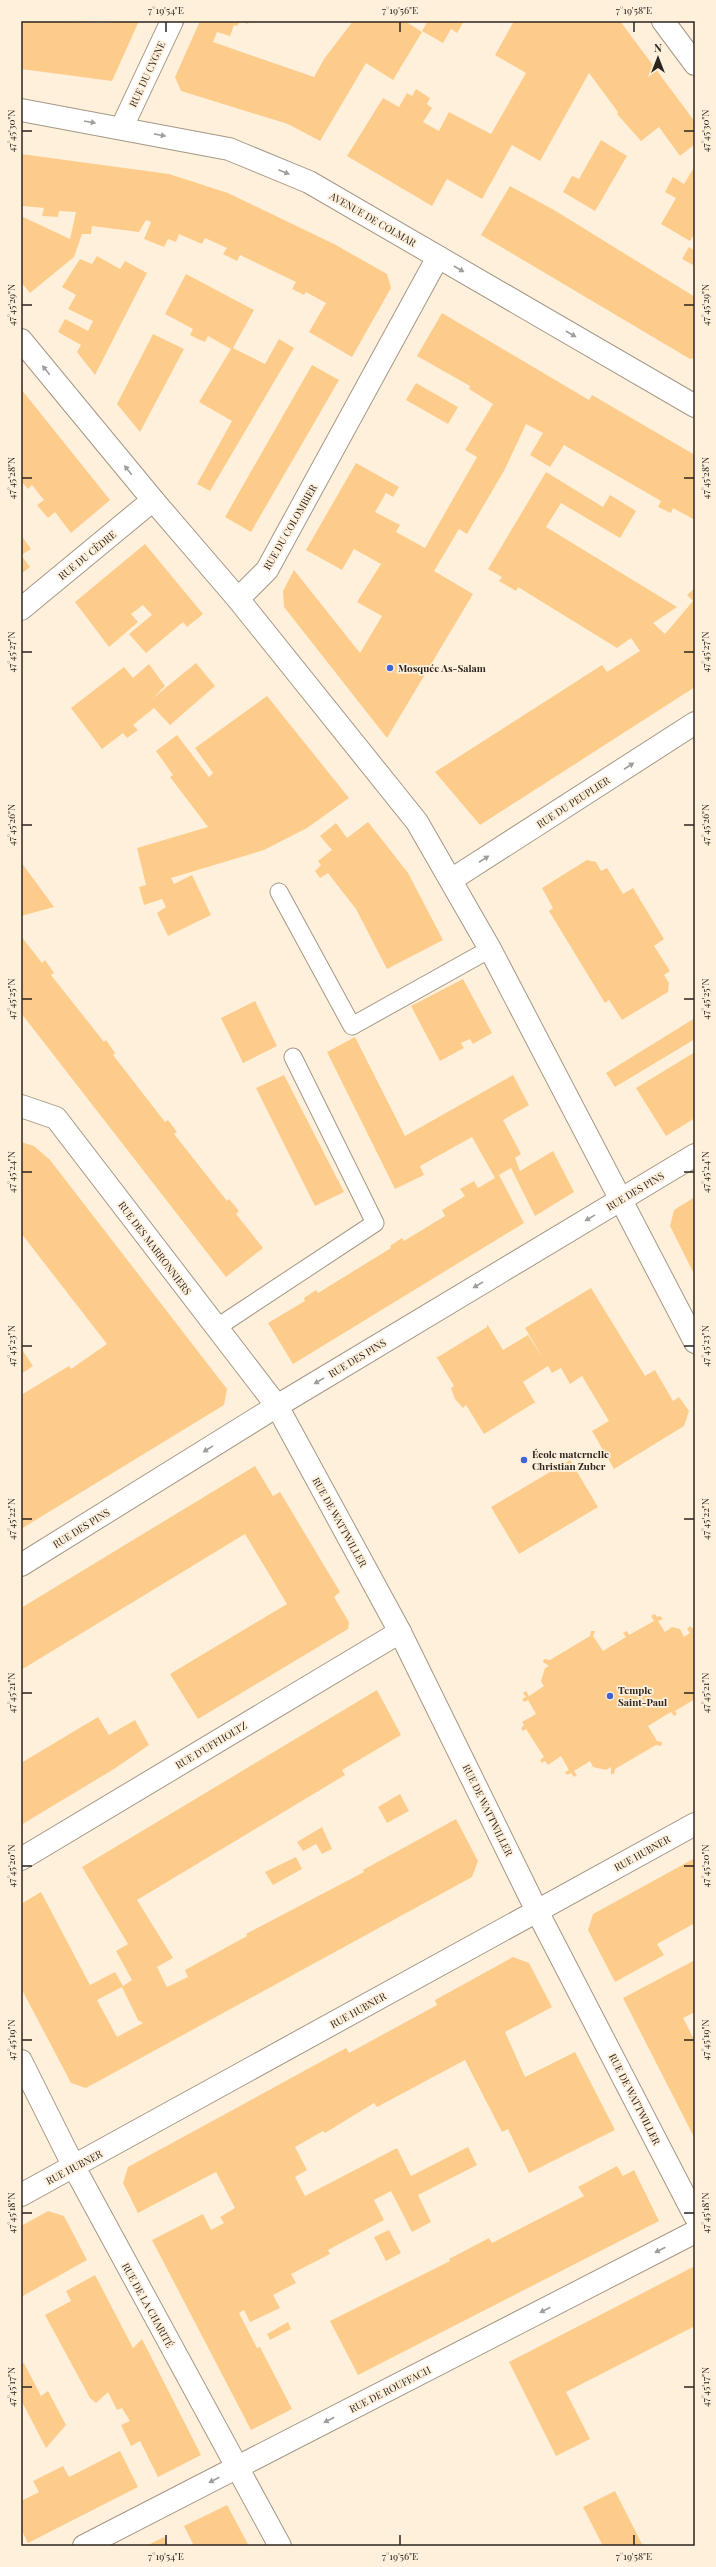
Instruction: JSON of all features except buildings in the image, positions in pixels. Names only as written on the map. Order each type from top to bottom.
[{"type":"street","name":"RUE DU CYGNE","points":[[122,128],[172,21]]},
{"type":"street","points":[[663,21],[695,64]]},
{"type":"street","name":"AVENUE DE COLMAR","points":[[26,111],[229,149],[309,182],[695,406]]},
{"type":"street","name":"RUE DU COLOMBIER","points":[[238,599],[266,570],[438,257]]},
{"type":"street","points":[[21,340],[153,500],[238,599],[416,822],[452,880],[490,949],[598,1160],[622,1199],[695,1342]]},
{"type":"street","name":"RUE DU CÈDRE","points":[[21,609],[153,500]]},
{"type":"street","name":"RUE DU PEUPLIER","points":[[452,880],[695,723]]},
{"type":"street","name":"RUE DES MARRONNIERS","points":[[21,1106],[56,1118],[277,1406]]},
{"type":"street","name":"RUE DES PINS","points":[[21,1565],[277,1406],[695,1155]]},
{"type":"street","name":"RUE DE WATTWILLER","points":[[277,1406],[400,1632],[537,1911],[695,2216]]},
{"type":"street","name":"RUE D'UFFHOLTZ","points":[[21,1859],[400,1632]]},
{"type":"street","name":"RUE HUBNER","points":[[21,2195],[695,1824]]},
{"type":"street","name":"RUE DE LA CHARITÉ","points":[[21,2061],[74,2167],[280,2546]]},
{"type":"street","name":"RUE DE ROUFFACH","points":[[84,2546],[695,2232]]},
{"type":"lane","points":[[279,892],[352,1026],[490,949]]},
{"type":"lane","points":[[216,1328],[375,1223],[293,1057]]},
{"type":"place","name":"Mosquée As-Salam","points":[[390,668]]},
{"type":"place","name":"École maternelle Christian Zuber","points":[[524,1460]]},
{"type":"place","name":"Temple Saint-Paul","points":[[610,1696]]}]
